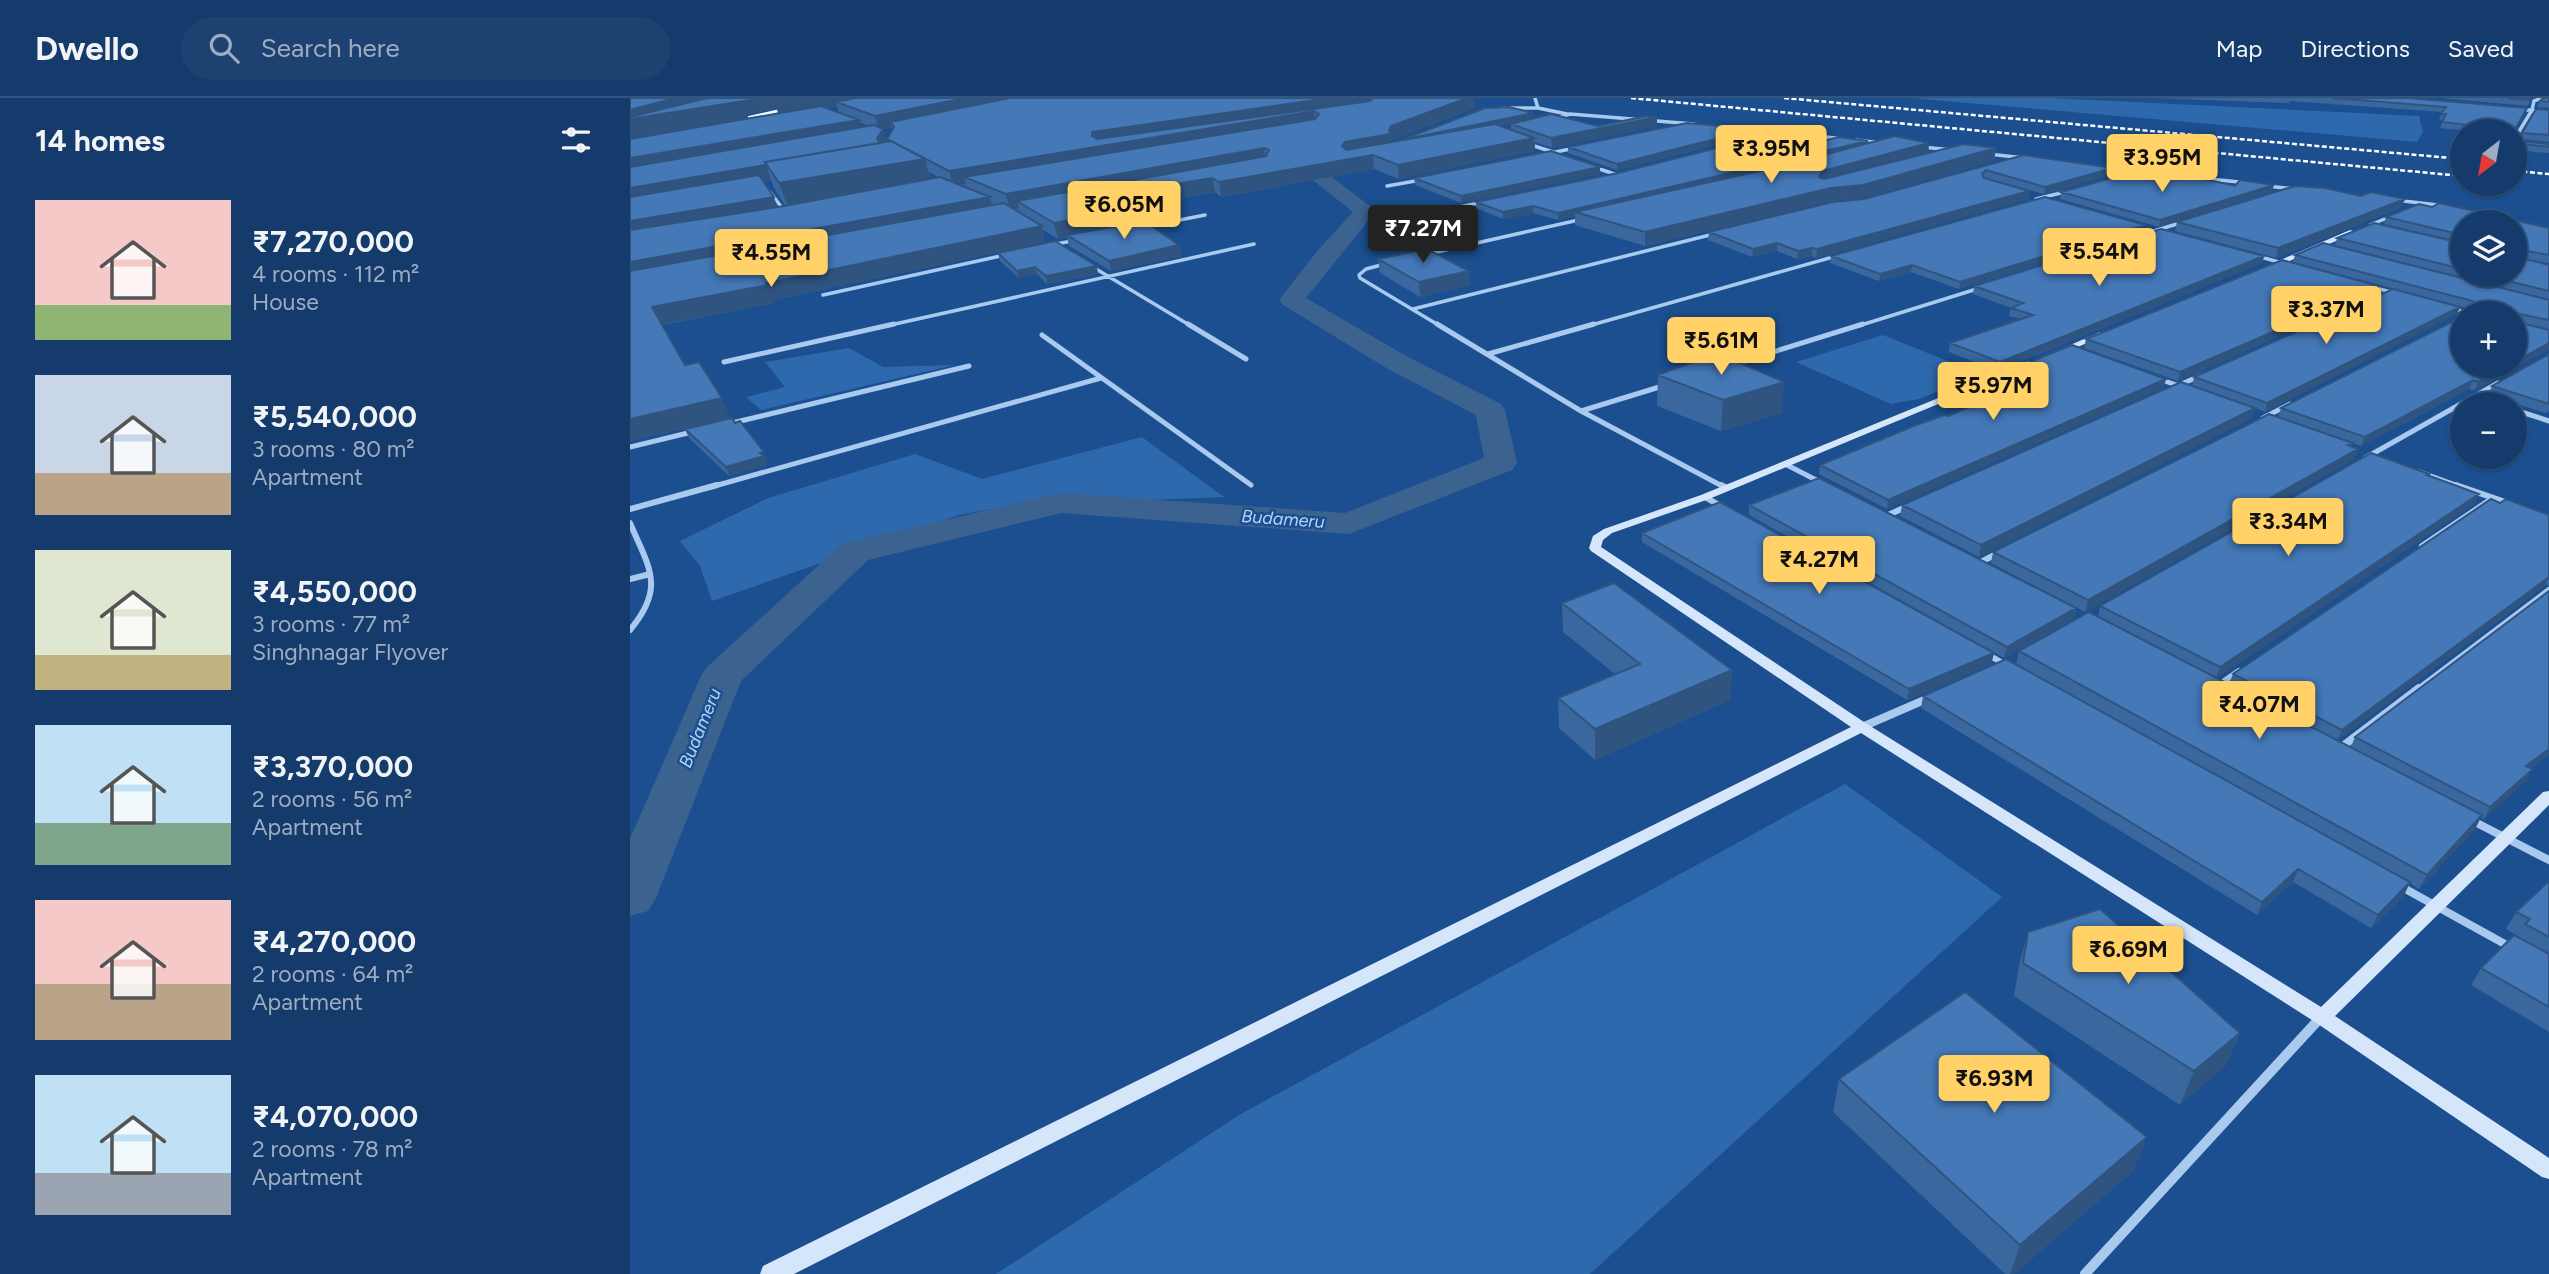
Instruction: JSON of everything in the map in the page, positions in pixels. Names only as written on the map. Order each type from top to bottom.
[{"type":"main road","points":[[723,123],[839,98]]},
{"type":"street","points":[[1535,98],[1538,108]]},
{"type":"street","points":[[2527,119],[2534,101],[2542,98]]},
{"type":"street","points":[[2505,107],[2549,112]]},
{"type":"street","points":[[1495,108],[1538,108],[1570,114],[1705,125]]},
{"type":"street","points":[[1551,120],[1570,114]]},
{"type":"street","points":[[1667,129],[1692,124]]},
{"type":"street","points":[[1744,129],[1794,134]]},
{"type":"street","points":[[1770,136],[1782,132]]},
{"type":"street","points":[[1807,135],[1884,143]]},
{"type":"street","points":[[1818,144],[1843,138]]},
{"type":"street","points":[[1516,140],[1567,157]]},
{"type":"street","points":[[1910,145],[1960,151],[1947,154]]},
{"type":"street","points":[[1542,155],[1579,147]]},
{"type":"street","points":[[1984,153],[2034,159]]},
{"type":"street","points":[[2007,161],[2020,158]]},
{"type":"street","points":[[1592,166],[1617,175]]},
{"type":"street","points":[[2100,167],[2308,190]]},
{"type":"street","points":[[1603,178],[1630,172]]},
{"type":"street","points":[[2116,178],[2141,172]]},
{"type":"street","points":[[1387,186],[1428,178]]},
{"type":"street","points":[[766,187],[788,217],[775,219]]},
{"type":"street","points":[[2028,202],[2078,188]]},
{"type":"street","points":[[2282,192],[2295,189]]},
{"type":"street","points":[[2030,195],[2053,202]]},
{"type":"street","points":[[2385,199],[2457,208]]},
{"type":"street","points":[[1427,214],[1495,200]]},
{"type":"street","points":[[2413,208],[2424,203]]},
{"type":"street","points":[[2255,272],[2402,212]]},
{"type":"street","points":[[1137,228],[1205,215]]},
{"type":"street","points":[[1418,257],[1592,217]]},
{"type":"street","points":[[2129,239],[2192,219]]},
{"type":"street","points":[[2370,225],[2383,228]]},
{"type":"street","points":[[2141,227],[2166,234]]},
{"type":"street","points":[[1413,309],[1723,232]]},
{"type":"street","points":[[1045,238],[1066,250]]},
{"type":"street","points":[[1041,247],[1082,239]]},
{"type":"street","points":[[724,362],[1254,244]]},
{"type":"street","points":[[2322,246],[2335,249]]},
{"type":"street","points":[[823,295],[1014,253]]},
{"type":"street","points":[[1488,354],[1840,255]]},
{"type":"street","points":[[2255,256],[2292,265]]},
{"type":"street","points":[[1087,263],[1246,359]]},
{"type":"street","points":[[1391,263],[1366,269],[1359,275],[1360,278],[1581,411],[1727,488]]},
{"type":"street","points":[[1726,367],[1990,285]]},
{"type":"street","points":[[2366,285],[2403,295]]},
{"type":"street","points":[[2378,297],[2390,292]]},
{"type":"street","points":[[2443,306],[2450,308]]},
{"type":"street","points":[[2119,328],[1705,497],[1608,531],[1597,539],[1595,548],[1862,727],[2322,1017],[2549,1170]]},
{"type":"street","points":[[1042,335],[1251,485]]},
{"type":"street","points":[[2070,348],[2082,352]]},
{"type":"street","points":[[725,424],[969,366]]},
{"type":"street","points":[[2165,391],[2203,374]]},
{"type":"street","points":[[2154,377],[2191,390]]},
{"type":"street","points":[[630,509],[1101,378]]},
{"type":"street","points":[[2482,392],[2506,379]]},
{"type":"street","points":[[1581,411],[1674,383]]},
{"type":"street","points":[[2254,422],[2291,403]]},
{"type":"street","points":[[2360,461],[2450,410]]},
{"type":"street","points":[[2254,411],[2278,420]]},
{"type":"street","points":[[2527,414],[2549,421]]},
{"type":"street","points":[[630,447],[698,431]]},
{"type":"street","points":[[2361,450],[2384,459]]},
{"type":"street","points":[[1785,464],[1830,487]]},
{"type":"street","points":[[2409,467],[2515,506]]},
{"type":"street","points":[[1705,497],[1729,511]]},
{"type":"street","points":[[2412,553],[2493,498]]},
{"type":"street","points":[[1886,516],[1911,505]]},
{"type":"street","points":[[1875,510],[1898,522]]},
{"type":"street","points":[[630,523],[650,574],[652,602],[630,630]]},
{"type":"street","points":[[1981,562],[2006,549]]},
{"type":"street","points":[[1969,556],[1993,568]]},
{"type":"street","points":[[630,579],[650,574]]},
{"type":"street","points":[[2338,750],[2549,590]]},
{"type":"street","points":[[1981,650],[2017,671]]},
{"type":"street","points":[[1993,669],[2016,657]]},
{"type":"street","points":[[2216,686],[2251,663]]},
{"type":"street","points":[[2204,680],[2228,693]]},
{"type":"street","points":[[771,1274],[1862,727],[1933,696]]},
{"type":"street","points":[[2326,743],[2350,756]]},
{"type":"street","points":[[2085,1274],[2322,1017],[2549,796]]},
{"type":"street","points":[[2458,813],[2549,860]]},
{"type":"street","points":[[2387,878],[2515,950]]},
{"type":"shaded area","points":[[1912,98],[2051,98],[2419,116],[2423,132],[2417,142]]},
{"type":"shaded area","points":[[1883,335],[1980,374],[1919,399],[1891,404],[1796,362]]},
{"type":"shaded area","points":[[849,348],[883,367],[955,365],[761,410],[746,397],[785,387],[765,362]]},
{"type":"shaded area","points":[[1142,437],[1224,497],[1014,505],[959,515],[712,601],[700,566],[680,541],[768,498],[915,454],[982,479]]},
{"type":"shaded area","points":[[1845,784],[2002,897],[1590,1274],[996,1274],[1239,1115]]},
{"type":"building","points":[[630,98],[675,98],[630,110]]},
{"type":"building","points":[[707,98],[763,98],[630,119],[630,117]]},
{"type":"building","points":[[800,98],[810,98],[775,105]]},
{"type":"building","points":[[855,98],[966,98],[875,116],[836,102]]},
{"type":"building","points":[[1010,98],[1329,98],[1092,132],[1092,136],[1097,139],[1370,101],[1373,98],[1467,98],[1391,126],[1390,134],[1345,142],[1342,146],[1346,150],[1495,124],[1534,138],[1398,165],[1373,155],[1219,182],[1212,178],[1113,194],[1133,208],[1054,223],[1017,201],[1266,156],[1269,150],[1264,148],[1006,194],[964,177],[1315,119],[1319,114],[1314,111],[949,171],[887,139],[894,127],[890,122]]},
{"type":"building","points":[[2333,98],[2408,98],[2527,108],[2521,119],[2450,119],[2450,123],[2442,122],[2446,114],[2441,114],[2446,107]]},
{"type":"building","points":[[821,106],[859,120],[630,158],[630,139]]},
{"type":"building","points":[[1509,107],[1533,113],[1401,140],[1485,108]]},
{"type":"building","points":[[2536,109],[2549,110],[2549,135],[2527,133],[2527,124]]},
{"type":"building","points":[[745,110],[630,130],[630,128]]},
{"type":"building","points":[[1551,114],[1598,126],[1647,116],[1657,117],[1551,138],[1511,124]]},
{"type":"building","points":[[1687,123],[1755,129],[1617,164],[1568,147]]},
{"type":"building","points":[[874,125],[883,129],[877,139],[880,143],[630,188],[630,167]]},
{"type":"building","points":[[1781,132],[1814,135],[1731,155],[1729,161],[1733,163],[1839,137],[1868,141],[1558,213],[1533,206],[1503,212],[1476,202],[1618,173]]},
{"type":"building","points":[[1895,136],[1929,143],[1822,171],[1819,177],[1824,179],[1964,144],[1996,148],[1863,185],[1831,188],[1645,232],[1575,212],[1782,166]]},
{"type":"building","points":[[891,141],[925,159],[779,183],[765,162]]},
{"type":"building","points":[[2527,142],[2549,144],[2549,147],[2527,144]]},
{"type":"building","points":[[1551,151],[1600,167],[1461,196],[1414,178]]},
{"type":"building","points":[[2024,155],[2113,168],[2045,187],[1986,170],[1982,174],[1984,178],[2029,191],[1817,249],[1798,251],[1777,243],[1753,249],[1709,232],[1833,202],[1864,199]]},
{"type":"building","points":[[2130,173],[2159,180],[2177,173],[2235,186],[2240,180],[2274,185],[2160,220],[2061,192]]},
{"type":"building","points":[[759,175],[774,197],[630,221],[630,197]]},
{"type":"building","points":[[940,177],[990,197],[630,262],[630,230],[784,206]]},
{"type":"building","points":[[2295,186],[2325,188],[2361,196],[2371,192],[2405,199],[2278,248],[2177,222]]},
{"type":"building","points":[[2045,197],[2145,225],[1960,282],[1912,265],[1880,274],[1831,256]]},
{"type":"building","points":[[1004,203],[1042,226],[652,307],[685,365],[699,362],[722,398],[630,419],[630,271]]},
{"type":"building","points":[[2439,203],[2470,210],[2450,210],[2450,232],[2386,217],[2419,204],[2432,207]]},
{"type":"building","points":[[1144,221],[1179,245],[1109,261],[1067,235]]},
{"type":"building","points":[[2374,223],[2450,240],[2450,266],[2337,238]]},
{"type":"building","points":[[2527,223],[2549,228],[2549,255],[2527,251]]},
{"type":"building","points":[[2161,229],[2264,256],[2000,362],[1950,343],[2033,315],[2011,308],[2023,303],[1974,286]]},
{"type":"building","points":[[1055,241],[1097,266],[1046,276],[1035,267],[1017,271],[998,253]]},
{"type":"building","points":[[2323,243],[2450,275],[2450,287],[2497,287],[2549,300],[2549,320],[2527,315],[2527,301],[2473,301],[2295,255]]},
{"type":"building","points":[[1427,249],[1469,271],[1419,282],[1378,259]]},
{"type":"building","points":[[2282,260],[2379,286],[2180,372],[2086,339]]},
{"type":"building","points":[[2527,260],[2549,265],[2549,291],[2527,286]]},
{"type":"building","points":[[2393,289],[2450,304],[2450,312],[2267,403],[2194,377]]},
{"type":"building","points":[[2450,323],[2450,378],[2486,378],[2478,382],[2473,380],[2365,437],[2281,408]]},
{"type":"building","points":[[2527,324],[2549,330],[2549,343],[2527,355]]},
{"type":"building","points":[[2072,345],[2166,379],[1888,500],[1820,465],[2036,379],[2032,378],[2036,376],[2015,368]]},
{"type":"building","points":[[1717,353],[1784,382],[1723,400],[1658,375]]},
{"type":"building","points":[[2549,354],[2549,404],[2527,397],[2527,392],[2511,392],[2492,386],[2506,378],[2527,378],[2527,366]]},
{"type":"building","points":[[2181,382],[2255,408],[1981,545],[1902,505]]},
{"type":"building","points":[[2269,414],[2353,443],[2348,445],[2358,449],[2088,600],[1993,552]]},
{"type":"building","points":[[732,418],[735,423],[740,421],[764,452],[760,453],[764,456],[726,467],[685,429]]},
{"type":"building","points":[[2371,453],[2479,494],[2220,667],[2100,606]]},
{"type":"building","points":[[1819,478],[2076,608],[2007,647],[1749,505]]},
{"type":"building","points":[[2491,499],[2500,503],[2506,499],[2549,515],[2549,577],[2342,730],[2233,674]]},
{"type":"building","points":[[1720,502],[1994,653],[1909,689],[1642,533]]},
{"type":"building","points":[[1614,583],[1732,670],[1595,729],[1558,698],[1640,664],[1562,603]]},
{"type":"building","points":[[2549,591],[2549,749],[2526,766],[2533,769],[2490,807],[2355,737]]},
{"type":"building","points":[[2089,612],[2482,815],[2427,875],[2019,651]]},
{"type":"building","points":[[2006,659],[2410,882],[2378,915],[2298,869],[2262,902],[1923,696]]},
{"type":"building","points":[[2549,881],[2549,937],[2525,924],[2530,919],[2516,912]]},
{"type":"building","points":[[2100,909],[2240,1033],[2194,1071],[2023,963],[2028,932]]},
{"type":"building","points":[[2514,935],[2549,954],[2549,1007],[2481,968]]},
{"type":"building","points":[[1965,992],[2147,1137],[2020,1245],[1839,1079]]},
{"type":"waterway","name":"Budameru","points":[[630,898],[722,676],[855,552],[1061,503],[1349,524],[1501,463],[1490,410],[1398,363],[1292,300],[1326,255],[1365,211],[1305,166],[1334,148]]},
{"type":"railway","points":[[1631,98],[2450,175]]},
{"type":"railway","points":[[1784,98],[2450,158]]},
{"type":"railway","points":[[2527,172],[2549,174]]}]
